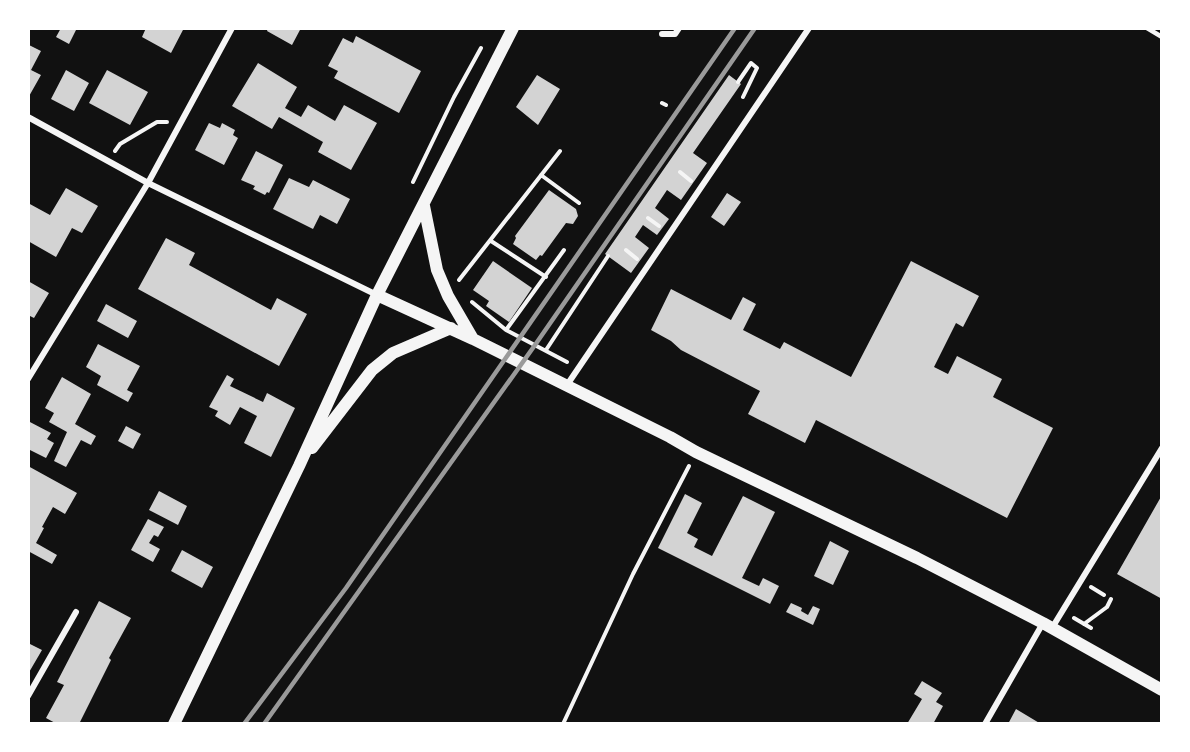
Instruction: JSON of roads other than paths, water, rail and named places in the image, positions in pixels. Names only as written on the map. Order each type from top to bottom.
[{"type":"main road","points":[[174,723],[299,465],[377,296],[513,28]]},
{"type":"main road","points":[[424,206],[437,270],[448,296],[473,339]]},
{"type":"main road","points":[[377,296],[451,328],[696,452],[917,558],[1047,625],[1161,690]]},
{"type":"main road","points":[[299,465],[372,370],[393,353],[451,328]]},
{"type":"street","points":[[28,379],[148,183],[232,28]]},
{"type":"street","points":[[662,34],[675,34],[679,28]]},
{"type":"street","points":[[567,385],[809,28]]},
{"type":"street","points":[[28,117],[148,183],[377,296]]},
{"type":"street","points":[[985,723],[1161,448]]},
{"type":"street","points":[[28,696],[76,612]]},
{"type":"lane","points":[[1147,28],[1161,37]]},
{"type":"railway","points":[[244,724],[346,588],[735,28]]},
{"type":"railway","points":[[264,724],[535,345],[755,28]]}]
